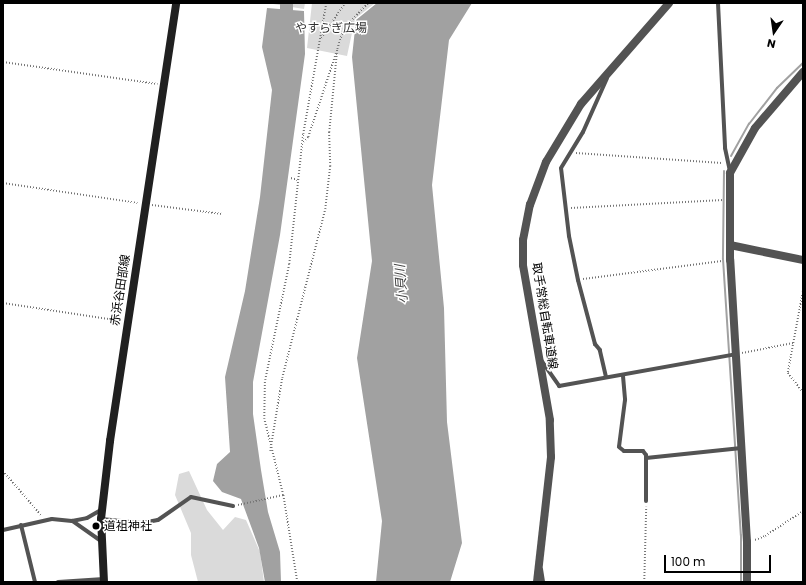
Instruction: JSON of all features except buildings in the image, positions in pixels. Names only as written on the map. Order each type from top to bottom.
[{"type":"main road","name":"赤浜谷田部線","points":[[104,581],[101,541],[102,510],[128,322],[176,3]]},
{"type":"street","name":"取手常総自転車道線","points":[[537,582],[551,457],[550,420],[523,266],[523,240],[530,205],[546,162],[581,104],[669,3]]},
{"type":"street","points":[[747,582],[747,542],[730,260],[730,173],[755,128],[803,72]]},
{"type":"street","points":[[730,245],[803,260]]},
{"type":"lane","points":[[718,3],[724,140],[730,173]]},
{"type":"lane","points":[[606,377],[600,350],[595,344],[578,280],[566,209],[561,168],[583,132],[607,75]]},
{"type":"lane","points":[[538,356],[559,386],[606,377],[623,376],[736,354]]},
{"type":"lane","points":[[623,376],[625,400],[619,447],[624,451],[643,451],[646,458],[646,501]]},
{"type":"lane","points":[[646,458],[741,448]]},
{"type":"lane","points":[[101,519],[142,523],[158,520],[191,497],[233,506]]},
{"type":"lane","points":[[3,530],[52,519],[72,521],[88,518],[102,510]]},
{"type":"lane","points":[[72,521],[101,541]]},
{"type":"lane","points":[[21,525],[35,582]]},
{"type":"lane","points":[[539,557],[543,582]]},
{"type":"lane","points":[[58,582],[104,581]]},
{"type":"path","points":[[297,582],[283,495],[270,451],[264,419],[265,380],[289,264],[302,143],[326,3]]},
{"type":"path","points":[[321,38],[345,3]]},
{"type":"path","points":[[302,143],[308,137],[344,28],[368,3]]},
{"type":"path","points":[[270,451],[282,378],[325,209],[330,166],[329,132],[337,49]]},
{"type":"path","points":[[3,62],[164,85]]},
{"type":"path","points":[[570,152],[728,164]]},
{"type":"path","points":[[291,178],[298,180]]},
{"type":"path","points":[[3,183],[146,205],[222,214]]},
{"type":"path","points":[[566,209],[729,200]]},
{"type":"path","points":[[578,280],[730,260]]},
{"type":"path","points":[[803,292],[788,373],[803,392]]},
{"type":"path","points":[[3,303],[128,322]]},
{"type":"path","points":[[736,354],[794,343]]},
{"type":"path","points":[[3,471],[43,518],[52,519]]},
{"type":"path","points":[[241,504],[283,495]]},
{"type":"path","points":[[644,582],[647,546],[646,501]]},
{"type":"path","points":[[747,542],[765,536],[803,511]]},
{"type":"green space","points":[[267,3],[305,3],[304,9]]},
{"type":"green space","name":"やすらぎ広場","points":[[312,3],[375,3],[355,19],[347,56],[307,48]]},
{"type":"green space","points":[[189,471],[207,510],[223,530],[235,517],[246,520],[260,552],[264,582],[198,582],[191,555],[191,533],[175,495],[179,474]]},
{"type":"water","name":"小貝川","points":[[377,3],[472,3],[449,40],[432,185],[444,308],[447,422],[462,543],[450,582],[376,582],[382,521],[357,358],[372,261],[352,57],[356,20]]},
{"type":"water","points":[[267,8],[304,11],[305,54],[280,235],[253,382],[253,414],[268,512],[280,552],[281,582],[265,582],[259,548],[241,499],[222,492],[213,481],[217,464],[230,452],[225,377],[245,291],[260,197],[272,90],[262,47]]},
{"type":"waterway","points":[[286,3],[286,27]]},
{"type":"waterway","points":[[731,156],[749,124],[777,88],[803,63]]},
{"type":"waterway","points":[[724,171],[723,259],[741,535],[741,582]]},
{"type":"place","name":"道祖神社","points":[[96,526]]}]
